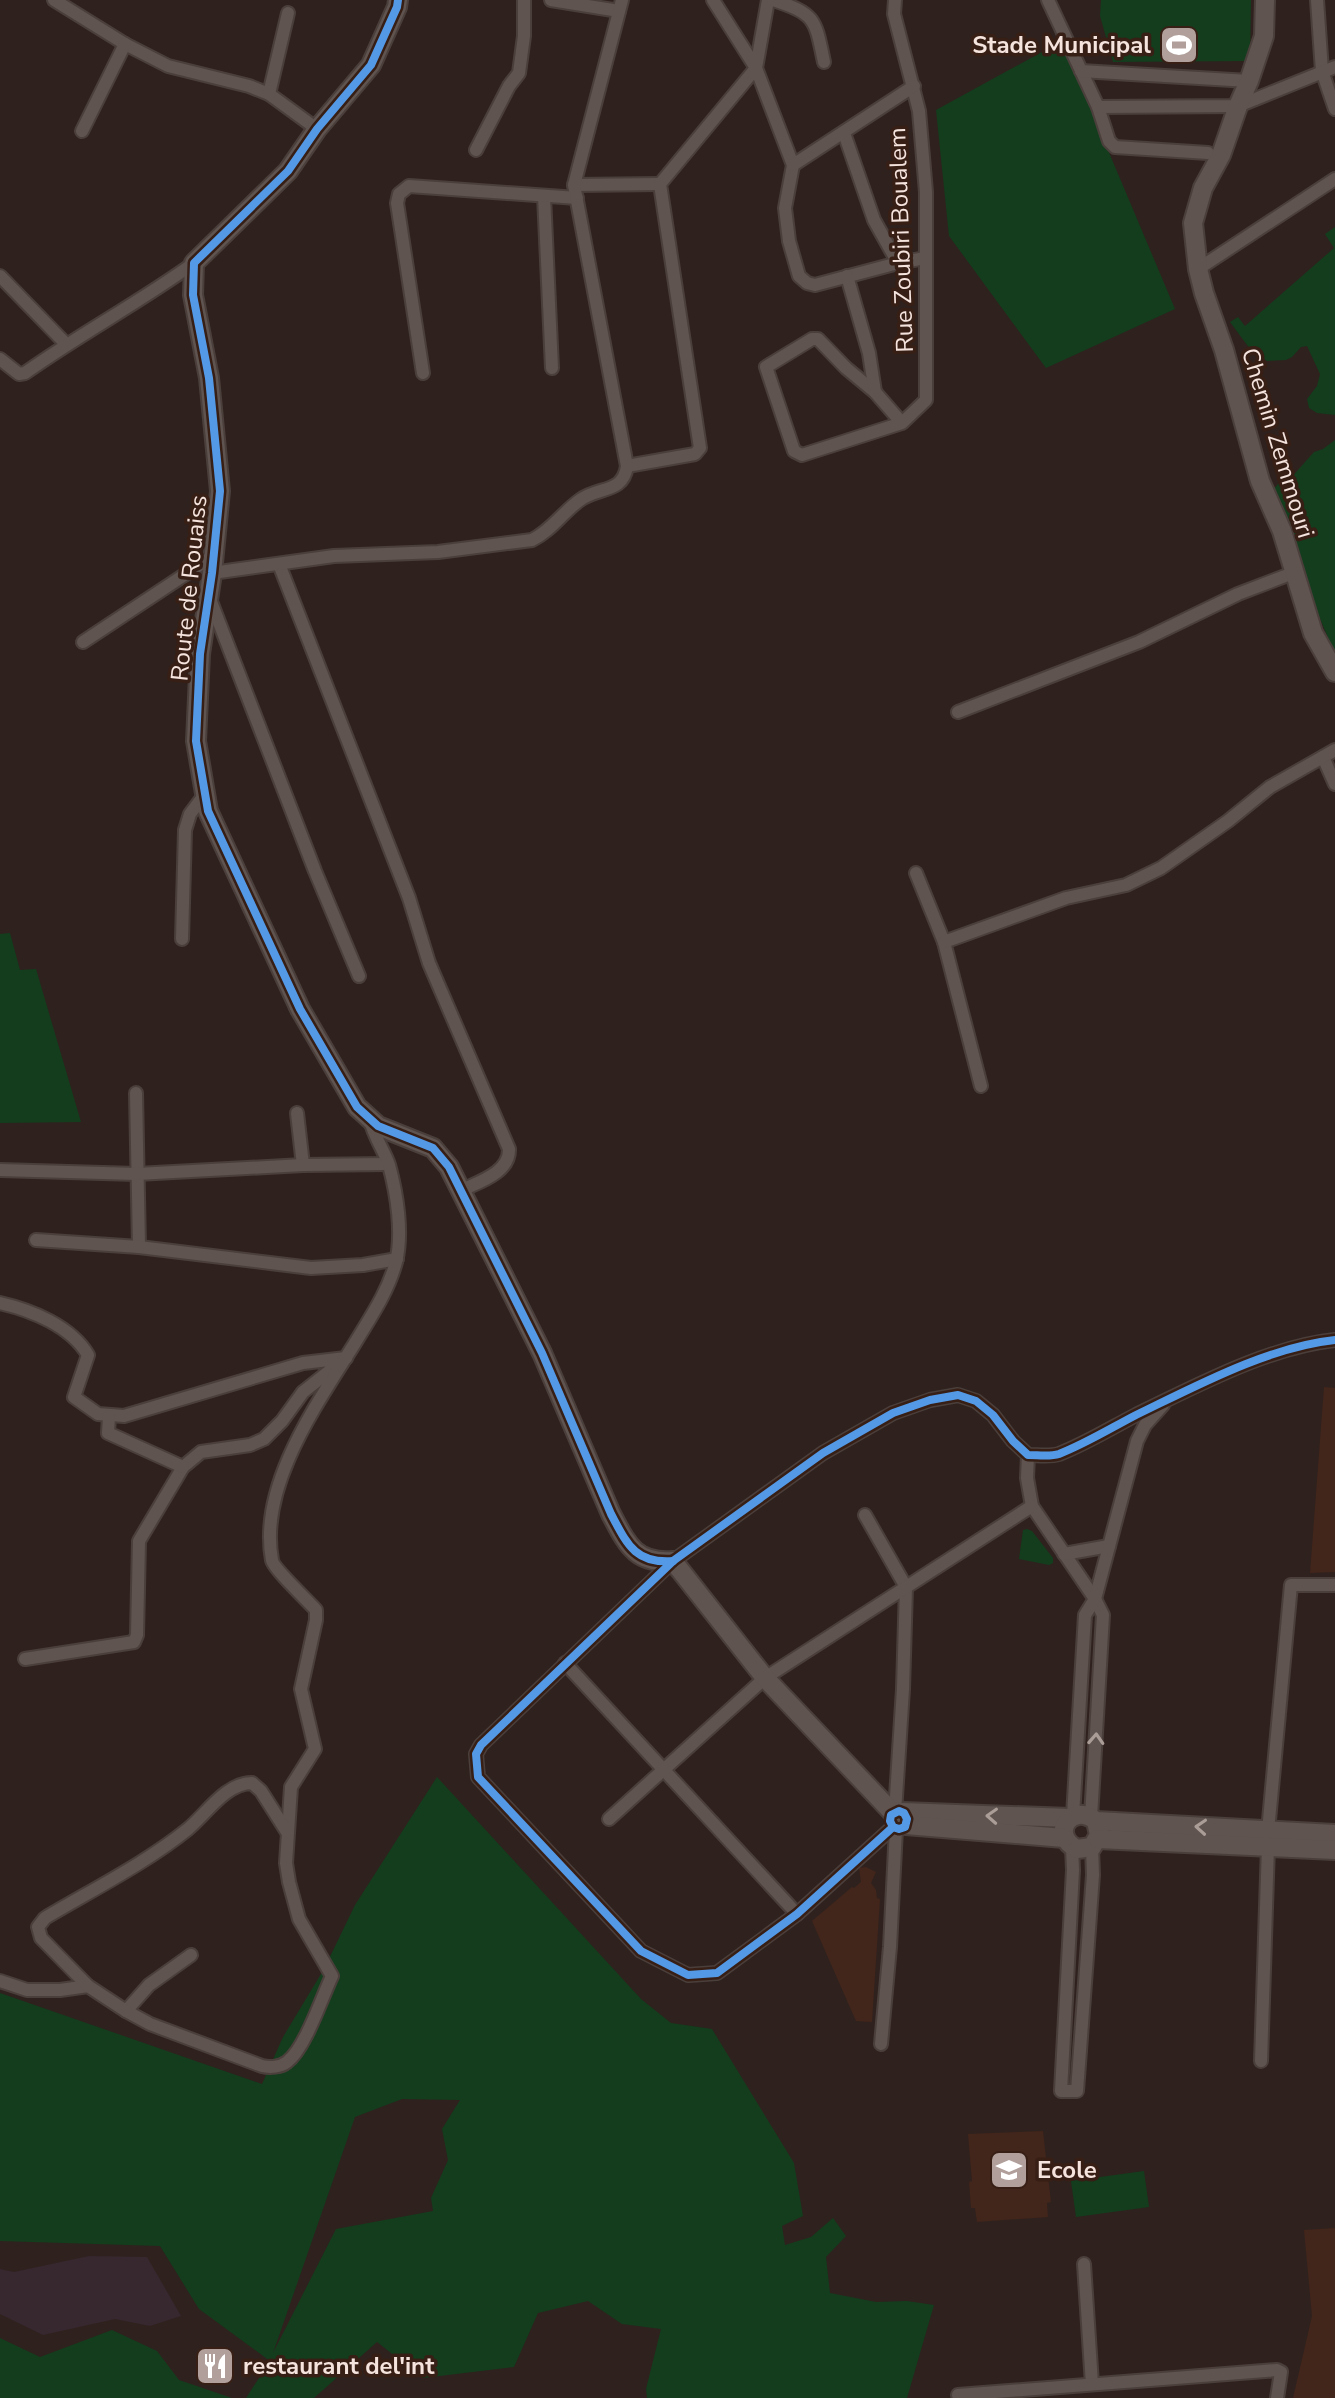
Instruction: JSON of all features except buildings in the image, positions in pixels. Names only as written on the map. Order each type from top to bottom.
[{"type":"street","points":[[54,0],[125,44],[168,66],[269,94],[317,129]]},
{"type":"street","points":[[0,359],[19,374],[25,373],[194,263],[288,171],[317,129],[371,65],[398,0]]},
{"type":"street","points":[[476,150],[519,73],[524,36],[524,0]]},
{"type":"street","points":[[83,642],[212,564],[279,564],[347,555],[438,552],[532,540],[543,535],[579,500],[591,493],[617,486],[626,477],[627,466],[576,192],[621,6],[551,0]]},
{"type":"street","points":[[713,0],[756,68],[793,165],[785,208],[789,241],[799,276],[815,285],[925,258]]},
{"type":"street","points":[[423,373],[397,203],[399,194],[409,186],[544,196],[660,184],[756,68],[771,0],[800,9],[810,16],[817,29],[824,62]]},
{"type":"street","name":"Rue Zoubiri Boualem","points":[[895,0],[894,14],[919,111],[926,192],[926,400],[902,423]]},
{"type":"street","points":[[1048,0],[1098,107],[1109,141],[1115,147],[1208,153]]},
{"type":"street","name":"Chemin Zemmouri","points":[[1265,0],[1264,36],[1221,155],[1203,188],[1193,223],[1198,269],[1260,481],[1282,531],[1313,633],[1335,672]]},
{"type":"street","points":[[1317,0],[1335,109]]},
{"type":"street","points":[[269,94],[288,13]]},
{"type":"street","points":[[82,131],[125,44]]},
{"type":"street","points":[[1098,107],[1238,106],[1328,69]]},
{"type":"street","points":[[1081,71],[1249,81]]},
{"type":"street","points":[[793,165],[914,86]]},
{"type":"street","points":[[844,133],[874,220],[898,263]]},
{"type":"street","points":[[1198,269],[1335,179]]},
{"type":"street","points":[[627,466],[695,454],[700,448],[660,184]]},
{"type":"street","points":[[544,196],[552,368]]},
{"type":"street","name":"Route de Rouaiss","points":[[194,263],[193,295],[209,378],[220,491],[200,654],[196,741],[208,811],[300,1009],[357,1107],[386,1130],[433,1148],[449,1167],[460,1191]]},
{"type":"street","points":[[0,276],[66,344]]},
{"type":"street","points":[[847,276],[869,353],[875,392]]},
{"type":"street","points":[[812,339],[818,339],[846,368],[875,392],[902,423],[802,455],[794,451],[766,367],[812,339]]},
{"type":"street","points":[[846,368],[869,353]]},
{"type":"street","points":[[279,564],[409,898],[429,963],[509,1149],[508,1160],[502,1169],[460,1191],[542,1353],[623,1538],[640,1556],[656,1562],[673,1561]]},
{"type":"street","points":[[958,712],[1139,642],[1238,594],[1293,573]]},
{"type":"street","points":[[208,592],[315,871],[359,976]]},
{"type":"street","points":[[944,942],[1066,898],[1126,885],[1161,868],[1270,787],[1335,750]]},
{"type":"street","points":[[1323,757],[1335,784]]},
{"type":"street","points":[[182,939],[185,830],[190,814],[205,794]]},
{"type":"street","points":[[916,873],[944,942],[981,1086]]},
{"type":"street","points":[[136,1093],[139,1247]]},
{"type":"street","points":[[297,1113],[303,1165]]},
{"type":"street","points":[[287,1832],[261,1791],[252,1783],[241,1783],[164,1846],[45,1918],[38,1927],[41,1938],[88,1986],[126,2011],[150,2024],[271,2068],[286,2063],[301,2047],[332,1976],[299,1919],[286,1863],[291,1787],[315,1749],[301,1689],[316,1610],[272,1562],[269,1525],[279,1479],[316,1405],[375,1311],[397,1259],[397,1205],[388,1164],[370,1120]]},
{"type":"street","points":[[0,1170],[137,1174],[388,1164]]},
{"type":"street","points":[[36,1240],[139,1247],[311,1268],[363,1265],[397,1259]]},
{"type":"street","points":[[0,1303],[43,1318],[81,1343],[88,1355],[74,1397],[98,1414],[109,1416],[124,1416],[303,1363],[346,1358]]},
{"type":"street","points":[[1087,1826],[898,1819],[797,1914],[717,1973],[688,1975],[641,1951],[478,1777],[476,1754],[481,1745],[673,1561],[823,1453],[893,1413],[930,1400],[958,1395],[976,1401],[993,1415],[1028,1455],[1057,1455],[1171,1398],[1284,1350],[1335,1340]]},
{"type":"street","points":[[25,1659],[134,1642],[137,1635],[139,1541],[183,1467],[201,1452],[250,1445],[264,1439],[303,1392],[346,1358]]},
{"type":"street","points":[[1171,1398],[1145,1425],[1137,1441],[1095,1599],[1085,1615],[1087,1826],[1093,1875],[1077,2091],[1061,2091],[1073,1870],[1065,1824],[1087,1826],[1269,1839],[1335,1850]]},
{"type":"street","points":[[109,1416],[108,1433],[183,1467]]},
{"type":"street","points":[[673,1561],[765,1678],[898,1819],[1068,1843],[1082,1850],[1087,1826],[1103,1615],[1032,1506],[1027,1478],[1028,1455]]},
{"type":"street","points":[[609,1819],[765,1678],[1032,1506]]},
{"type":"street","points":[[865,1515],[906,1587],[898,1819],[881,2044]]},
{"type":"street","points":[[1064,1554],[1109,1546]]},
{"type":"street","points":[[1261,2061],[1269,1839],[1291,1585],[1335,1585]]},
{"type":"street","points":[[565,1663],[797,1914]]},
{"type":"street","points":[[1269,1839],[1335,1834]]},
{"type":"street","points":[[126,2011],[149,1985],[191,1955]]},
{"type":"street","points":[[0,1981],[27,1990],[88,1986]]},
{"type":"street","points":[[1084,2264],[1092,2384]]},
{"type":"street","points":[[958,2395],[1277,2370],[1281,2372],[1277,2398]]},
{"type":"shaded area","points":[[1324,1387],[1335,1388],[1335,1572],[1310,1573]]},
{"type":"shaded area","points":[[866,1867],[876,1872],[871,1883],[880,1899],[872,2022],[856,2021],[812,1921],[861,1882],[859,1868]]},
{"type":"shaded area","name":"Ecole","points":[[1043,2131],[1051,2202],[1047,2203],[1048,2217],[977,2222],[975,2208],[971,2208],[968,2134]]},
{"type":"shaded area","points":[[1335,2228],[1335,2398],[1293,2398],[1312,2316],[1304,2230]]},
{"type":"shaded area","points":[[89,2256],[147,2257],[181,2316],[150,2326],[115,2319],[43,2335],[0,2314],[0,2269],[14,2272]]},
{"type":"green space","name":"Stade Municipal","points":[[1101,0],[1251,0],[1250,61],[1113,62],[1100,16]]},
{"type":"green space","points":[[1062,41],[1175,309],[1046,368],[949,236],[936,110]]},
{"type":"green space","points":[[1335,227],[1335,415],[1317,413],[1309,408],[1307,399],[1317,386],[1320,374],[1307,346],[1301,347],[1286,360],[1267,361],[1250,349],[1230,322],[1238,317],[1245,326],[1334,248],[1325,234]]},
{"type":"green space","points":[[1335,440],[1335,654],[1299,569],[1272,491],[1278,484],[1289,480],[1314,452]]},
{"type":"green space","points":[[10,933],[20,970],[36,969],[81,1122],[0,1123],[0,934]]},
{"type":"green space","points":[[1027,1529],[1053,1558],[1053,1563],[1049,1565],[1019,1559],[1023,1530]]},
{"type":"green space","points":[[437,1777],[641,1999],[671,2023],[712,2029],[794,2163],[803,2216],[782,2226],[785,2245],[811,2237],[833,2218],[846,2236],[826,2257],[830,2293],[876,2302],[907,2301],[934,2305],[907,2398],[647,2398],[646,2389],[661,2329],[622,2324],[588,2301],[538,2313],[514,2367],[423,2378],[377,2342],[314,2398],[246,2398],[270,2361],[199,2309],[160,2246],[0,2241],[0,1993],[262,2084],[283,2037],[324,1969],[355,1905]],"holes":[[[402,2099],[460,2100],[442,2129],[448,2160],[431,2198],[433,2211],[336,2229],[273,2353],[355,2117]]]},
{"type":"green space","points":[[1144,2171],[1149,2207],[1076,2217],[1071,2181]]},
{"type":"green space","points":[[112,2330],[157,2351],[179,2380],[232,2398],[0,2398],[0,2338],[40,2357]]},
{"type":"cycle path","points":[[398,0],[371,65],[317,129],[288,171],[194,263],[193,295],[209,378],[220,491],[200,654],[196,741],[208,811],[300,1009],[357,1107],[378,1126],[433,1148],[449,1167],[542,1353],[622,1534],[641,1555],[673,1561]]},
{"type":"cycle path","points":[[893,1827],[891,1815],[899,1811],[904,1813],[907,1819],[905,1827],[893,1827],[797,1914],[717,1973],[688,1975],[641,1951],[478,1777],[476,1754],[481,1745],[673,1561],[823,1453],[893,1413],[930,1400],[958,1395],[976,1401],[993,1415],[1028,1455],[1055,1455],[1233,1369],[1284,1351],[1335,1340]]},
{"type":"place","name":"Stade Municipal","points":[[1179,45]]},
{"type":"place","name":"Ecole","points":[[1009,2170]]},
{"type":"place","name":"restaurant del'int","points":[[215,2366]]}]
